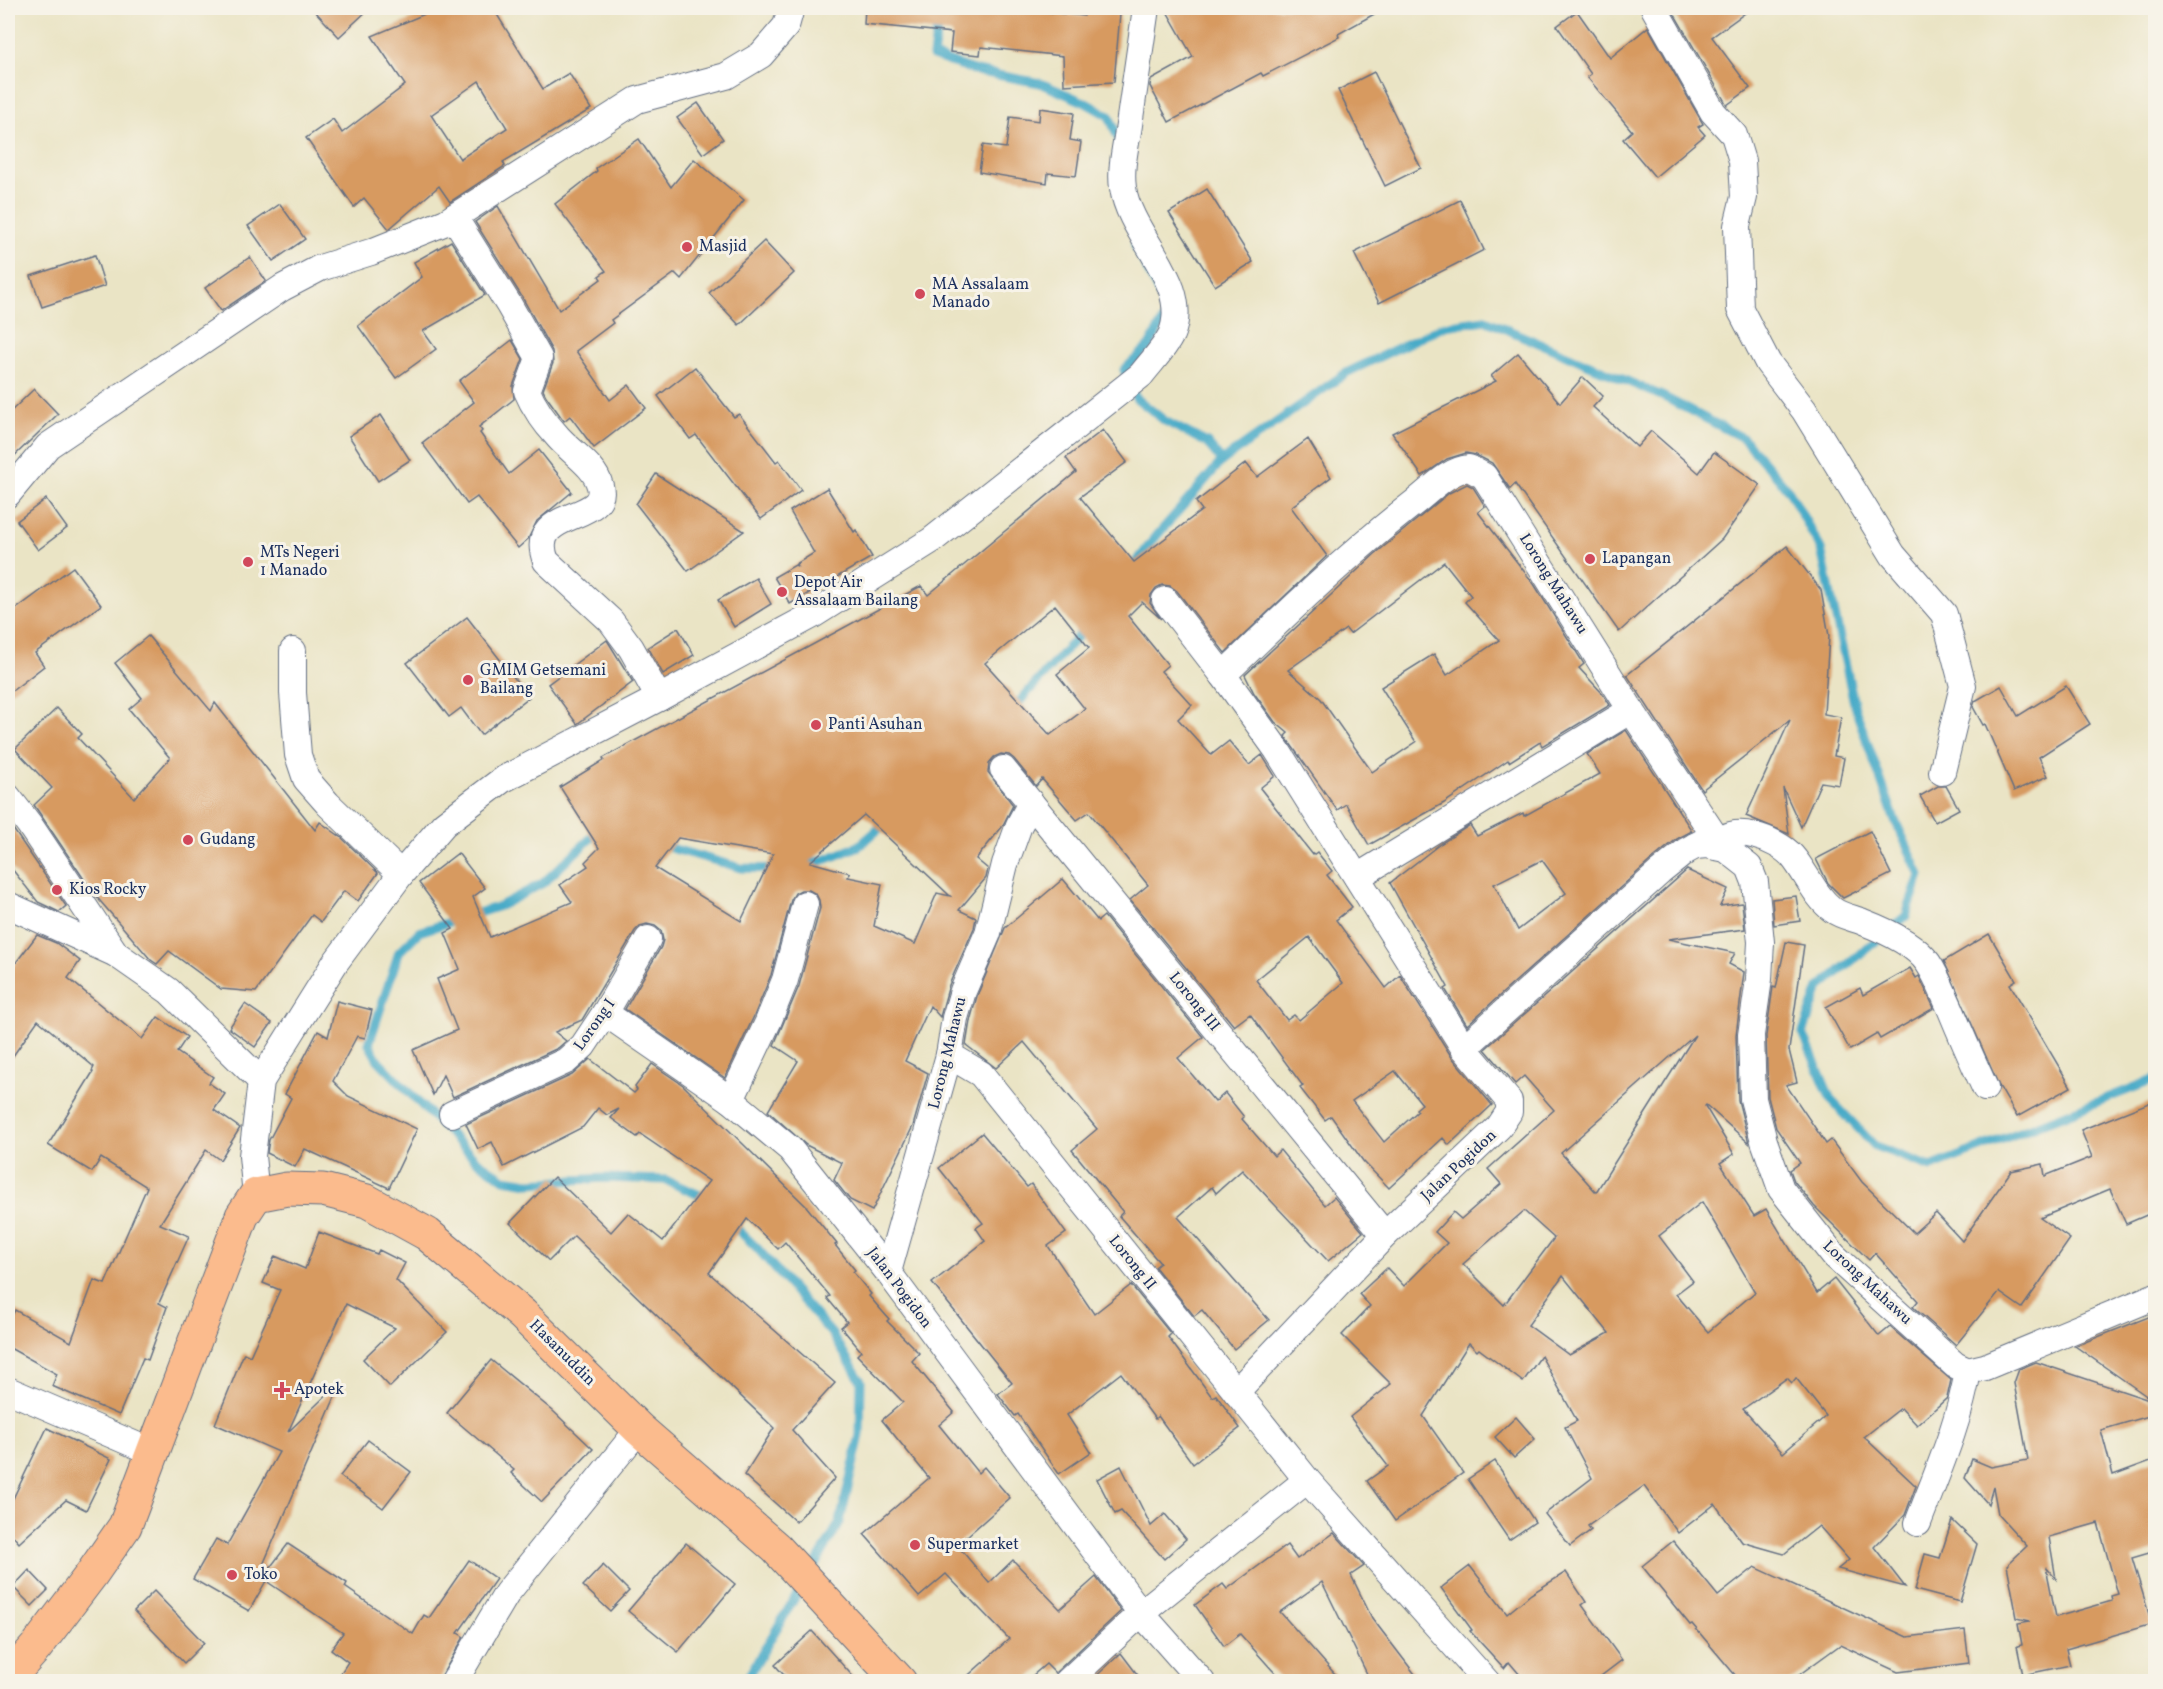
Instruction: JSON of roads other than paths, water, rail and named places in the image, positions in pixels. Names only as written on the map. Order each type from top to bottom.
[{"type":"highway","name":"Hasanuddin","points":[[256,1195],[287,1189],[323,1190],[367,1201],[427,1234],[522,1314],[639,1429],[776,1548],[900,1682]]},
{"type":"highway","points":[[8,1679],[85,1584],[125,1526],[242,1216],[256,1195]]},
{"type":"street","points":[[8,494],[48,446],[282,288],[320,268],[371,252],[446,222],[637,100],[726,76],[761,55],[786,26],[791,8]]},
{"type":"street","points":[[256,1195],[252,1156],[261,1081],[334,963],[400,874],[444,824],[502,780],[659,699],[813,615],[932,540],[1141,375],[1171,335],[1176,318],[1173,289],[1128,210],[1123,187],[1124,159],[1146,8]]},
{"type":"street","points":[[1654,8],[1713,111],[1734,135],[1742,161],[1744,196],[1737,226],[1740,309],[1768,363],[1804,410],[1893,555],[1944,614],[1963,686],[1942,772]]},
{"type":"street","points":[[454,217],[539,358],[527,391],[531,402],[558,437],[596,475],[602,489],[600,499],[591,508],[553,525],[544,536],[542,551],[546,561],[611,621],[631,648],[659,699]]},
{"type":"street","name":"Lorong Mahawu","points":[[1223,675],[1302,598],[1378,531],[1453,473],[1468,468],[1484,476],[1631,710],[1712,832],[1706,847],[1726,849],[1749,867],[1755,882],[1761,942],[1759,979],[1751,1035],[1754,1099],[1764,1141],[1781,1189],[1834,1256],[1955,1365],[1968,1371]]},
{"type":"street","points":[[1165,600],[1277,750],[1464,1048],[1686,851],[1706,847],[1725,836],[1746,833],[1778,846],[1793,857],[1831,909],[1874,927],[1919,952],[1929,964],[1985,1088]]},
{"type":"street","points":[[292,651],[298,755],[306,779],[327,804],[400,874]]},
{"type":"street","points":[[1357,877],[1631,710]]},
{"type":"street","name":"Lorong III","points":[[1003,769],[1385,1235]]},
{"type":"street","points":[[8,797],[29,824],[116,954]]},
{"type":"street","name":"Lorong Mahawu","points":[[888,1272],[949,1055],[955,1017],[963,991],[988,933],[1005,864],[1019,825],[1031,803]]},
{"type":"street","points":[[731,1100],[785,980],[805,904]]},
{"type":"street","points":[[8,905],[116,954],[169,991],[261,1081]]},
{"type":"street","name":"Lorong I","points":[[452,1114],[566,1061],[584,1046],[648,939]]},
{"type":"street","name":"Jalan Pogidon","points":[[605,1013],[731,1100],[790,1149],[888,1272],[1141,1613],[1202,1682]]},
{"type":"street","name":"Jalan Pogidon","points":[[1236,1392],[1385,1235],[1499,1127],[1509,1112],[1509,1101],[1503,1092],[1464,1048]]},
{"type":"street","name":"Lorong II","points":[[949,1055],[981,1074],[1307,1480],[1487,1682]]},
{"type":"street","points":[[1918,1523],[1953,1429],[1968,1371],[1985,1367],[2156,1296]]},
{"type":"street","points":[[8,1390],[152,1452]]},
{"type":"street","points":[[454,1682],[507,1593],[639,1429]]},
{"type":"street","points":[[1067,1682],[1141,1613],[1307,1480]]},
{"type":"waterway","points":[[940,8],[933,56],[976,71],[1040,83],[1084,102],[1109,116],[1119,140]]},
{"type":"waterway","points":[[1135,245],[1162,299]]},
{"type":"waterway","points":[[1164,319],[1149,346],[1124,370],[1136,398],[1165,421],[1207,443],[1222,461]]},
{"type":"waterway","points":[[1134,566],[1153,540],[1222,461],[1346,373],[1444,326],[1485,320],[1664,397],[1743,438],[1789,491],[1821,549],[1855,708],[1895,820],[1920,875],[1906,916],[1819,988],[1803,1033],[1831,1100],[1875,1146],[1931,1167],[2156,1079]]},
{"type":"waterway","points":[[1012,710],[1087,626]]},
{"type":"waterway","points":[[804,866],[859,846],[888,821]]},
{"type":"waterway","points":[[602,832],[593,836],[543,883],[500,906],[419,932],[399,952],[369,1044],[378,1060],[428,1112],[476,1160],[504,1179],[529,1183],[604,1178],[665,1180],[704,1197],[708,1201]]},
{"type":"waterway","points":[[660,845],[741,868],[778,869]]},
{"type":"waterway","points":[[731,1223],[757,1248],[832,1334],[861,1381],[860,1435],[840,1522],[810,1574]]},
{"type":"waterway","points":[[745,1682],[802,1586]]},
{"type":"place","name":"Masjid","points":[[687,247]]},
{"type":"place","name":"MA Assalaam Manado","points":[[920,294]]},
{"type":"place","name":"Lapangan","points":[[1590,559]]},
{"type":"place","name":"MTs Negeri 1 Manado","points":[[248,562]]},
{"type":"place","name":"Depot Air Assalaam Bailang","points":[[782,592]]},
{"type":"place","name":"GMIM Getsemani Bailang","points":[[468,680]]},
{"type":"place","name":"Panti Asuhan","points":[[816,725]]},
{"type":"place","name":"Gudang","points":[[188,840]]},
{"type":"place","name":"Kios Rocky","points":[[57,890]]},
{"type":"place","name":"Apotek","points":[[282,1390]]},
{"type":"place","name":"Supermarket","points":[[915,1545]]},
{"type":"place","name":"Toko","points":[[232,1575]]}]
